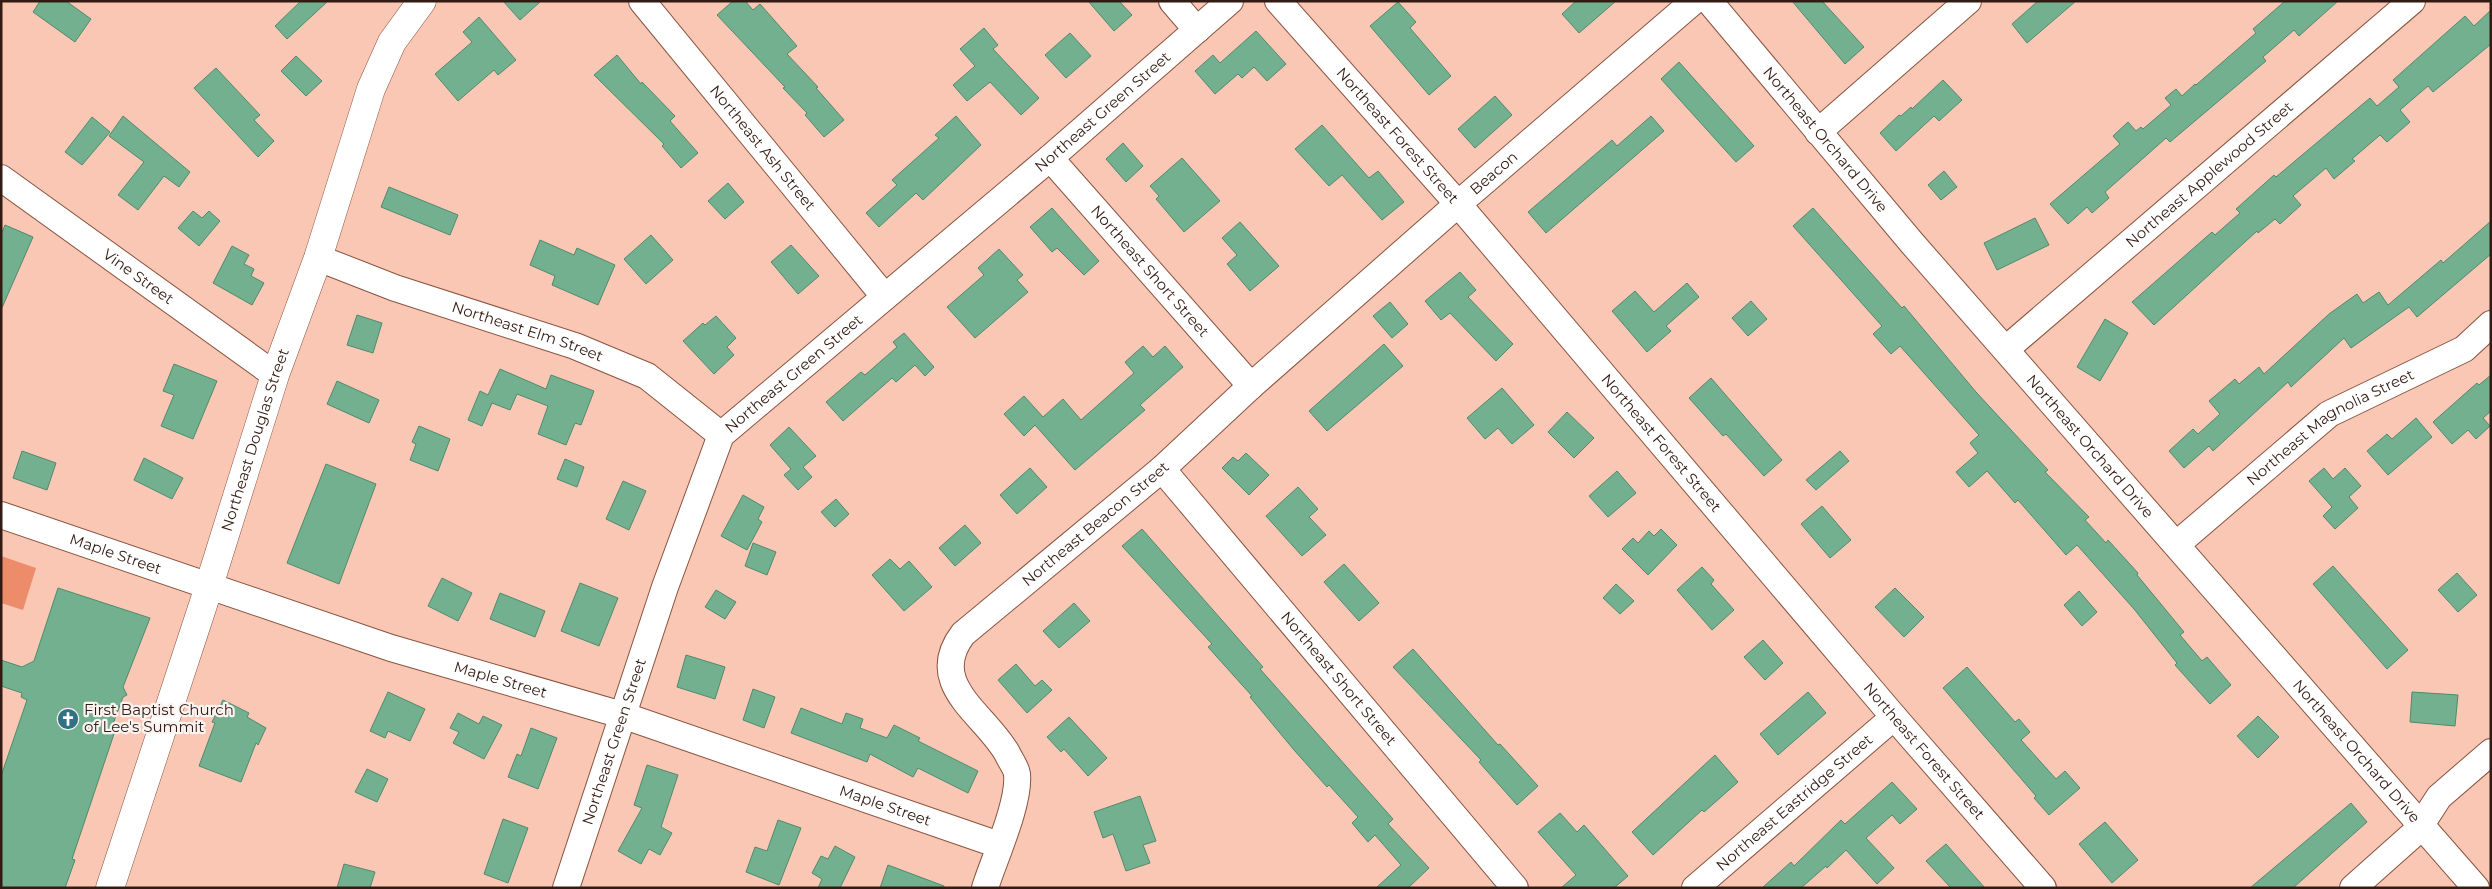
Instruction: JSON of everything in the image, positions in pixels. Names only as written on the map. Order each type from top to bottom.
[{"type":"main road","name":"Northeast Douglas Street","points":[[110,888],[275,375],[318,258],[371,89],[392,42],[422,1]]},
{"type":"street","name":"Northeast Ash Street","points":[[642,1],[884,296]]},
{"type":"street","points":[[1172,1],[1197,30]]},
{"type":"street","name":"Northeast Green Street","points":[[566,888],[622,715],[721,435],[1050,158],[1230,1]]},
{"type":"street","name":"Northeast Forest Street","points":[[1278,1],[1458,204],[1894,717],[2043,888]]},
{"type":"street","name":"Beacon","points":[[1251,386],[1458,204],[1694,1]]},
{"type":"street","name":"Northeast Orchard Drive","points":[[1709,1],[1818,132],[2476,888]]},
{"type":"street","points":[[1818,132],[1968,1]]},
{"type":"street","name":"Northeast Applewood Street","points":[[2006,349],[2412,1]]},
{"type":"street","name":"Northeast Short Street","points":[[1050,158],[1251,386]]},
{"type":"street","name":"Vine Street","points":[[1,178],[275,375]]},
{"type":"street","name":"Northeast Elm Street","points":[[318,258],[395,288],[575,346],[647,376],[721,435]]},
{"type":"street","name":"Northeast Magnolia Street","points":[[2177,544],[2329,414],[2464,349],[2491,324]]},
{"type":"street","name":"Northeast Beacon Street","points":[[999,846],[1012,809],[1017,784],[1016,771],[1002,746],[960,694],[948,666],[953,647],[962,634],[1162,469],[1251,386]]},
{"type":"street","name":"Northeast Short Street","points":[[1162,469],[1515,888]]},
{"type":"street","name":"Maple Street","points":[[1,515],[391,648],[622,715],[999,846]]},
{"type":"street","name":"Northeast Eastridge Street","points":[[1695,888],[1894,717]]},
{"type":"street","points":[[2353,888],[2417,832],[2439,798],[2491,752]]},
{"type":"street","points":[[985,888],[999,846]]},
{"type":"shaded area","points":[[1,556],[36,568],[23,610],[1,603]]},
{"type":"building","points":[[40,1],[66,1],[91,19],[75,42],[33,12]]},
{"type":"building","points":[[301,1],[328,1],[287,39],[275,26]]},
{"type":"building","points":[[503,1],[541,1],[520,20]]},
{"type":"building","points":[[733,1],[745,1],[753,10],[760,4],[797,46],[787,54],[818,87],[816,88],[844,120],[824,137],[805,115],[807,113],[783,88],[785,87],[717,15]]},
{"type":"building","points":[[1088,1],[1119,1],[1132,15],[1114,31]]},
{"type":"building","points":[[1576,1],[1616,1],[1579,33],[1562,14]]},
{"type":"building","points":[[1792,1],[1822,1],[1864,47],[1845,64]]},
{"type":"building","points":[[2038,1],[2076,1],[2027,43],[2012,24]]},
{"type":"building","points":[[2285,1],[2338,1],[2299,36],[2294,30],[2263,57],[2266,61],[2170,142],[2166,138],[2105,192],[2109,198],[2092,213],[2087,207],[2068,224],[2050,204],[2120,144],[2113,136],[2128,122],[2136,131],[2141,127],[2143,129],[2171,105],[2165,98],[2176,89],[2182,96],[2196,85],[2256,33],[2253,29]]},
{"type":"building","points":[[1398,2],[1416,22],[1410,28],[1451,76],[1429,95],[1370,26]]},
{"type":"building","points":[[2491,10],[2491,44],[2433,92],[2428,86],[2400,110],[2410,122],[2387,142],[2380,135],[2352,159],[2355,161],[2334,179],[2326,168],[2293,196],[2301,205],[2280,224],[2275,219],[2258,233],[2257,231],[2154,325],[2132,302],[2212,232],[2215,235],[2240,213],[2236,209],[2274,175],[2276,177],[2370,98],[2377,106],[2399,87],[2393,80],[2465,16],[2474,26]]},
{"type":"building","points":[[479,17],[516,60],[498,75],[494,70],[458,101],[435,74],[472,42],[463,32]]},
{"type":"building","points":[[984,28],[998,45],[993,49],[1039,98],[1021,115],[990,82],[967,101],[953,85],[975,66],[960,49]]},
{"type":"building","points":[[1256,31],[1286,64],[1267,81],[1254,67],[1242,78],[1238,74],[1215,94],[1195,71],[1213,55],[1220,63]]},
{"type":"building","points":[[1070,33],[1091,56],[1066,78],[1045,55]]},
{"type":"building","points":[[617,55],[641,84],[642,82],[675,116],[670,121],[698,153],[681,168],[662,146],[664,144],[594,75]]},
{"type":"building","points":[[296,56],[322,81],[306,96],[281,71]]},
{"type":"building","points":[[1679,62],[1754,146],[1736,162],[1661,79]]},
{"type":"building","points":[[216,68],[260,115],[254,120],[274,141],[258,157],[194,88]]},
{"type":"building","points":[[1943,80],[1962,100],[1939,121],[1934,116],[1896,151],[1880,133],[1899,115],[1901,116],[1911,107],[1912,109]]},
{"type":"building","points":[[1495,96],[1512,115],[1475,148],[1458,129]]},
{"type":"building","points":[[123,116],[190,172],[179,187],[164,176],[138,210],[118,195],[144,162],[109,136]]},
{"type":"building","points":[[956,116],[981,145],[923,200],[916,193],[879,227],[866,213],[897,185],[892,180],[939,138],[935,135]]},
{"type":"building","points":[[1651,116],[1664,131],[1546,233],[1528,212],[1612,140],[1617,146]]},
{"type":"building","points":[[92,117],[110,132],[82,165],[65,152]]},
{"type":"building","points":[[1322,125],[1369,178],[1378,171],[1404,202],[1382,220],[1342,175],[1329,186],[1295,149]]},
{"type":"building","points":[[1123,143],[1143,166],[1126,182],[1106,159]]},
{"type":"building","points":[[1182,158],[1220,201],[1184,232],[1156,199],[1159,196],[1150,186]]},
{"type":"building","points":[[1944,171],[1957,187],[1941,200],[1928,185]]},
{"type":"building","points":[[728,183],[744,202],[725,219],[708,201]]},
{"type":"building","points":[[389,187],[458,215],[450,235],[381,207]]},
{"type":"building","points":[[1052,208],[1099,261],[1084,275],[1057,248],[1052,252],[1030,227]]},
{"type":"building","points":[[1813,208],[1902,308],[1904,306],[1976,392],[2048,470],[2045,472],[2089,517],[2085,520],[2106,543],[2108,540],[2138,573],[2137,575],[2184,632],[2180,635],[2202,661],[2207,657],[2231,685],[2210,704],[2175,665],[2177,663],[2134,609],[2077,545],[2066,555],[2018,500],[2015,503],[1987,471],[1969,487],[1956,472],[1978,453],[1970,443],[1979,435],[1900,346],[1891,354],[1873,334],[1882,326],[1793,226]]},
{"type":"building","points":[[193,211],[202,218],[209,211],[220,221],[199,246],[178,228]]},
{"type":"building","points":[[2035,218],[2049,245],[1997,270],[1984,243]]},
{"type":"building","points":[[2491,221],[2491,254],[2417,317],[2409,307],[2351,348],[2344,338],[2291,387],[2288,382],[2213,451],[2209,446],[2184,468],[2169,451],[2193,429],[2198,434],[2220,414],[2209,401],[2235,379],[2239,384],[2259,367],[2264,374],[2329,314],[2357,294],[2363,303],[2379,292],[2388,305],[2441,260],[2443,263]]},
{"type":"building","points":[[1240,222],[1279,266],[1250,291],[1227,264],[1237,255],[1222,238]]},
{"type":"building","points":[[5,225],[33,237],[1,310],[1,235]]},
{"type":"building","points":[[651,235],[673,260],[646,284],[624,259]]},
{"type":"building","points":[[540,240],[574,255],[577,248],[615,265],[598,305],[552,285],[555,276],[530,265]]},
{"type":"building","points":[[791,245],[819,276],[798,294],[771,262]]},
{"type":"building","points":[[232,246],[249,255],[244,264],[254,269],[251,276],[264,283],[252,305],[213,283]]},
{"type":"building","points":[[999,249],[1023,275],[1017,280],[1028,292],[975,338],[947,307],[984,275],[978,268]]},
{"type":"building","points":[[1460,272],[1476,290],[1468,297],[1513,344],[1496,361],[1450,313],[1441,320],[1425,301]]},
{"type":"building","points":[[1687,283],[1699,297],[1666,326],[1671,331],[1647,352],[1612,311],[1635,291],[1654,312]]},
{"type":"building","points":[[1751,301],[1767,319],[1748,336],[1732,318]]},
{"type":"building","points":[[1390,302],[1408,324],[1392,338],[1373,316]]},
{"type":"building","points":[[357,315],[382,323],[373,353],[347,345]]},
{"type":"building","points":[[716,316],[736,338],[727,347],[734,355],[714,374],[683,341],[703,323],[705,325]]},
{"type":"building","points":[[2105,319],[2128,333],[2100,381],[2077,367]]},
{"type":"building","points":[[904,333],[934,367],[925,376],[915,365],[896,382],[892,378],[843,421],[826,402],[861,372],[865,375],[897,347],[893,342]]},
{"type":"building","points":[[1384,344],[1403,366],[1327,431],[1309,411]]},
{"type":"building","points":[[1143,346],[1153,357],[1165,346],[1183,367],[1140,405],[1145,410],[1075,470],[1035,425],[1024,436],[1004,414],[1024,396],[1043,417],[1063,399],[1081,420],[1134,373],[1125,362]]},
{"type":"building","points":[[174,364],[217,381],[193,439],[161,426],[174,395],[163,391]]},
{"type":"building","points":[[500,369],[546,389],[551,375],[594,391],[581,425],[575,423],[566,445],[538,434],[548,406],[517,394],[510,410],[492,403],[482,426],[468,420],[480,391],[488,395]]},
{"type":"building","points":[[2491,375],[2491,411],[2483,418],[2490,426],[2476,439],[2468,430],[2452,444],[2433,422],[2477,383],[2479,385]]},
{"type":"building","points":[[1711,378],[1782,460],[1764,476],[1726,434],[1723,436],[1689,398]]},
{"type":"building","points":[[337,381],[379,400],[369,423],[327,404]]},
{"type":"building","points":[[1502,388],[1534,425],[1512,444],[1498,428],[1485,439],[1467,418]]},
{"type":"building","points":[[1567,412],[1594,438],[1574,458],[1548,432]]},
{"type":"building","points":[[2416,418],[2432,437],[2388,475],[2367,451],[2387,434],[2392,439]]},
{"type":"building","points":[[419,426],[450,439],[438,471],[410,460],[416,444],[412,442]]},
{"type":"building","points":[[789,427],[816,456],[803,467],[812,477],[798,490],[784,475],[791,469],[770,445]]},
{"type":"building","points":[[22,451],[56,463],[47,490],[13,478]]},
{"type":"building","points":[[1840,451],[1849,461],[1816,490],[1806,480]]},
{"type":"building","points":[[1246,453],[1269,475],[1249,495],[1222,468],[1233,457],[1238,461]]},
{"type":"building","points":[[144,458],[183,478],[172,499],[134,480]]},
{"type":"building","points":[[565,459],[584,467],[577,487],[557,479]]},
{"type":"building","points":[[326,464],[376,484],[339,584],[287,563]]},
{"type":"building","points":[[1030,468],[1047,487],[1017,514],[1000,495]]},
{"type":"building","points":[[2324,468],[2333,479],[2345,468],[2361,486],[2349,497],[2358,508],[2335,529],[2323,516],[2332,507],[2309,481]]},
{"type":"building","points":[[1617,471],[1636,493],[1608,517],[1589,496]]},
{"type":"building","points":[[623,481],[646,491],[629,530],[606,519]]},
{"type":"building","points":[[1298,487],[1318,509],[1309,517],[1326,535],[1302,556],[1266,516]]},
{"type":"building","points":[[743,495],[764,507],[758,519],[762,522],[747,550],[721,536]]},
{"type":"building","points":[[836,499],[849,514],[835,527],[821,512]]},
{"type":"building","points":[[1822,506],[1851,540],[1830,558],[1801,524]]},
{"type":"building","points":[[965,525],[981,543],[955,566],[939,548]]},
{"type":"building","points":[[1142,529],[1263,667],[1260,669],[1393,819],[1388,824],[1429,868],[1408,888],[1376,888],[1401,865],[1375,835],[1368,842],[1352,823],[1358,817],[1329,785],[1327,787],[1294,750],[1250,697],[1252,696],[1208,647],[1212,644],[1122,546]]},
{"type":"building","points":[[1661,529],[1677,545],[1648,575],[1622,549],[1633,538],[1638,543],[1649,531],[1654,536]]},
{"type":"building","points":[[753,543],[776,552],[767,575],[745,566]]},
{"type":"building","points":[[890,559],[900,569],[909,561],[932,587],[904,611],[872,575]]},
{"type":"building","points":[[1344,564],[1379,603],[1359,621],[1324,582]]},
{"type":"building","points":[[2333,566],[2408,650],[2387,669],[2313,584]]},
{"type":"building","points":[[1702,567],[1714,580],[1711,584],[1734,610],[1712,630],[1677,590]]},
{"type":"building","points":[[2457,573],[2477,595],[2458,612],[2438,590]]},
{"type":"building","points":[[442,578],[472,593],[458,621],[428,606]]},
{"type":"building","points":[[580,583],[618,598],[599,646],[561,631]]},
{"type":"building","points":[[1616,584],[1634,601],[1620,614],[1603,598]]},
{"type":"building","name":"First Baptist Church of Lee's Summit","points":[[58,588],[150,618],[123,687],[127,695],[123,697],[113,724],[116,728],[72,859],[75,860],[65,888],[1,888],[1,776],[27,700],[21,697],[22,693],[1,686],[1,660],[22,667],[34,661]]},
{"type":"building","points":[[1895,588],[1924,617],[1904,637],[1875,607]]},
{"type":"building","points":[[716,590],[736,602],[725,619],[705,607]]},
{"type":"building","points":[[2079,591],[2097,612],[2082,626],[2064,605]]},
{"type":"building","points":[[500,593],[545,611],[535,637],[490,619]]},
{"type":"building","points":[[1074,603],[1090,621],[1059,648],[1043,631]]},
{"type":"building","points":[[1763,640],[1783,663],[1765,680],[1744,657]]},
{"type":"building","points":[[1413,649],[1498,745],[1500,744],[1538,786],[1517,805],[1479,762],[1481,760],[1393,667]]},
{"type":"building","points":[[686,655],[725,667],[715,699],[677,687]]},
{"type":"building","points":[[1016,664],[1035,686],[1042,680],[1052,690],[1027,713],[998,680]]},
{"type":"building","points":[[1967,667],[2015,722],[2019,719],[2030,732],[2021,740],[2056,779],[2065,771],[2080,788],[2049,815],[2034,798],[2036,796],[1943,688]]},
{"type":"building","points":[[753,689],[775,697],[764,728],[743,720]]},
{"type":"building","points":[[388,692],[425,709],[410,741],[388,731],[385,738],[370,731]]},
{"type":"building","points":[[1808,692],[1826,713],[1778,755],[1760,734]]},
{"type":"building","points":[[2412,692],[2458,695],[2455,726],[2410,722]]},
{"type":"building","points":[[223,700],[249,713],[247,717],[266,728],[258,745],[256,743],[241,782],[199,766],[215,723],[212,722]]},
{"type":"building","points":[[801,708],[842,724],[846,713],[863,719],[860,728],[887,738],[894,725],[920,738],[918,741],[978,771],[968,793],[918,768],[913,777],[870,754],[867,762],[791,733]]},
{"type":"building","points":[[458,713],[479,724],[483,716],[502,725],[484,759],[453,743],[459,732],[450,728]]},
{"type":"building","points":[[2258,716],[2279,737],[2258,758],[2237,736]]},
{"type":"building","points":[[1069,717],[1107,758],[1088,776],[1064,749],[1061,752],[1047,737]]},
{"type":"building","points":[[531,728],[557,738],[538,789],[508,777],[517,754],[521,756]]},
{"type":"building","points":[[1715,755],[1738,782],[1704,812],[1702,810],[1653,855],[1632,832]]},
{"type":"building","points":[[647,765],[678,775],[661,827],[672,833],[660,855],[649,849],[641,864],[618,851],[642,808],[634,805]]},
{"type":"building","points":[[367,769],[388,779],[377,802],[355,792]]},
{"type":"building","points":[[1892,782],[1917,809],[1900,824],[1892,815],[1866,838],[1894,868],[1877,884],[1846,850],[1801,888],[1762,888],[1791,862],[1794,866],[1841,820],[1845,824]]},
{"type":"building","points":[[1140,796],[1156,841],[1143,845],[1150,863],[1126,871],[1113,834],[1103,838],[1094,812]]},
{"type":"building","points":[[2351,803],[2367,822],[2293,888],[2250,888]]},
{"type":"building","points":[[1560,813],[1577,832],[1584,825],[1628,876],[1614,888],[1561,888],[1576,875],[1538,832]]},
{"type":"building","points":[[503,819],[528,828],[508,883],[484,874]]},
{"type":"building","points":[[778,820],[801,828],[779,885],[746,872],[755,847],[767,851]]},
{"type":"building","points":[[2105,822],[2138,860],[2112,883],[2079,844]]},
{"type":"building","points":[[1946,844],[1985,888],[1951,888],[1926,861]]},
{"type":"building","points":[[835,846],[855,857],[840,888],[818,888],[822,879],[812,873],[821,856],[828,859]]},
{"type":"building","points":[[344,864],[375,872],[370,888],[337,888]]},
{"type":"building","points":[[888,865],[944,886],[944,888],[880,888]]},
{"type":"place","name":"First Baptist Church of Lee's Summit","points":[[68,719]]}]
